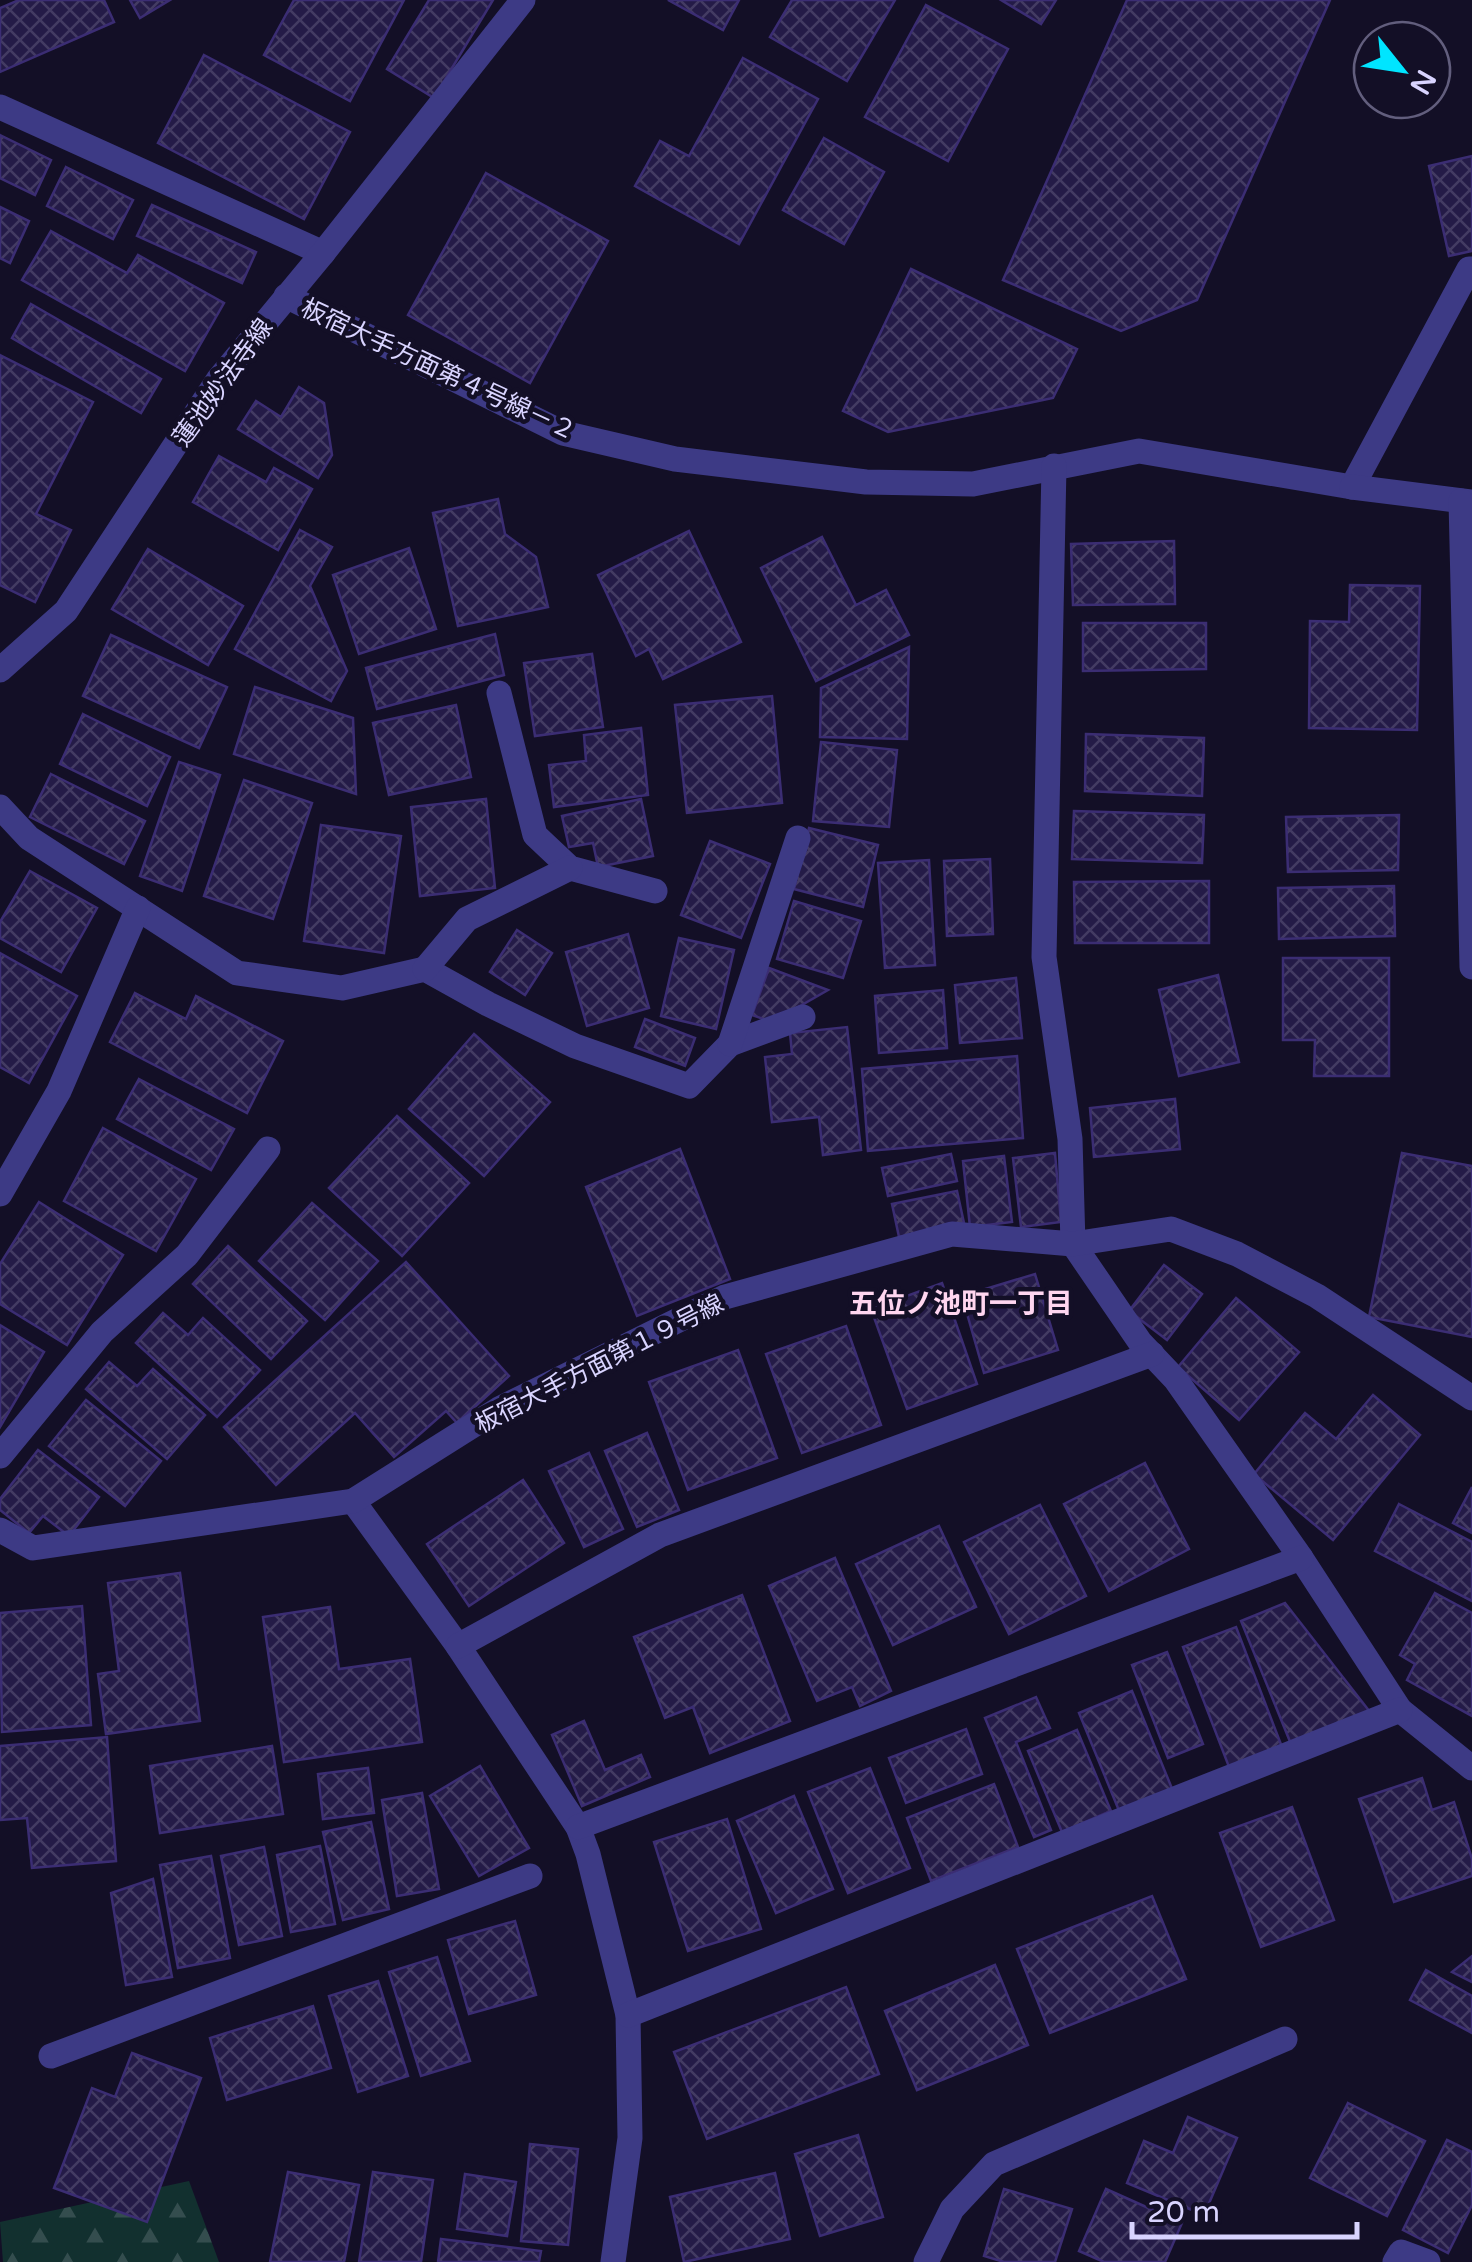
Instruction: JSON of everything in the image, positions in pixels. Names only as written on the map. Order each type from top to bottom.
[{"type":"street","name":"蓮池妙法寺線","points":[[0,670],[66,611],[218,380],[523,0]]},
{"type":"street","points":[[0,107],[323,253]]},
{"type":"street","points":[[1352,487],[1472,268]]},
{"type":"street","name":"板宿大手方面第４号線－２","points":[[286,296],[564,433],[675,459],[866,482],[973,484],[1139,451],[1467,502]]},
{"type":"street","points":[[1054,466],[1044,957],[1070,1139],[1073,1244],[1152,1354],[1176,1380],[1301,1558],[1400,1710],[1472,1768]]},
{"type":"street","points":[[1467,502],[1472,968]]},
{"type":"street","points":[[500,693],[536,835],[570,868],[654,891]]},
{"type":"street","points":[[0,807],[28,838],[237,972],[342,988],[425,969],[467,918],[570,868]]},
{"type":"street","points":[[425,969],[575,1046],[689,1086],[730,1044],[798,838]]},
{"type":"street","points":[[0,1194],[60,1091],[138,908]]},
{"type":"street","points":[[730,1044],[804,1018]]},
{"type":"street","points":[[0,1456],[102,1332],[186,1255],[268,1149]]},
{"type":"street","name":"板宿大手方面第１９号線","points":[[0,1530],[33,1548],[353,1501],[499,1410],[726,1297],[952,1234],[1073,1244],[1171,1230],[1237,1254],[1317,1296],[1472,1398]]},
{"type":"street","points":[[458,1646],[660,1534],[1152,1354]]},
{"type":"street","points":[[353,1501],[458,1646],[578,1827],[588,1854],[628,2014],[630,2138],[613,2262]]},
{"type":"street","points":[[578,1827],[1301,1558]]},
{"type":"street","points":[[628,2014],[1400,1710]]},
{"type":"street","points":[[51,2056],[530,1876]]},
{"type":"street","points":[[926,2262],[952,2209],[994,2164],[1285,2039]]},
{"type":"street","points":[[1396,2262],[1402,2252],[1428,2262]]},
{"type":"green space","points":[[189,2181],[219,2262],[3,2262],[0,2222]]},
{"type":"building","points":[[19,0],[104,0],[114,22],[0,72],[0,8]]},
{"type":"building","points":[[130,0],[170,0],[140,18]]},
{"type":"building","points":[[294,0],[404,0],[350,101],[264,55]]},
{"type":"building","points":[[429,0],[493,0],[434,98],[387,69]]},
{"type":"building","points":[[668,0],[739,0],[723,30]]},
{"type":"building","points":[[792,0],[895,0],[847,81],[770,37]]},
{"type":"building","points":[[1001,0],[1056,0],[1041,24]]},
{"type":"building","points":[[1127,0],[1330,0],[1197,300],[1121,331],[1003,280]]},
{"type":"building","points":[[926,5],[1008,49],[948,161],[865,117]]},
{"type":"building","points":[[204,55],[350,132],[304,219],[158,143]]},
{"type":"building","points":[[743,58],[818,99],[739,244],[635,186],[660,141],[689,156]]},
{"type":"building","points":[[0,135],[51,160],[35,195],[0,178]]},
{"type":"building","points":[[824,138],[884,172],[844,244],[783,210]]},
{"type":"building","points":[[1472,156],[1472,251],[1449,256],[1429,166]]},
{"type":"building","points":[[66,167],[133,200],[113,239],[47,206]]},
{"type":"building","points":[[486,173],[608,241],[530,383],[408,315]]},
{"type":"building","points":[[152,205],[256,252],[242,283],[137,236]]},
{"type":"building","points":[[0,207],[29,221],[10,263],[0,258]]},
{"type":"building","points":[[51,231],[127,273],[138,255],[224,303],[185,371],[22,280]]},
{"type":"building","points":[[911,269],[1077,349],[1053,398],[888,432],[843,411]]},
{"type":"building","points":[[31,304],[161,379],[141,413],[12,338]]},
{"type":"building","points":[[0,355],[93,402],[36,514],[71,530],[35,602],[0,585]]},
{"type":"building","points":[[299,387],[324,403],[332,455],[318,478],[238,429],[256,401],[281,417]]},
{"type":"building","points":[[219,456],[266,482],[274,468],[312,489],[278,550],[193,502]]},
{"type":"building","points":[[498,499],[505,534],[536,557],[548,607],[458,626],[433,513]]},
{"type":"building","points":[[300,530],[332,547],[310,586],[347,671],[331,701],[235,649]]},
{"type":"building","points":[[689,531],[741,642],[663,679],[649,649],[636,656],[598,575]]},
{"type":"building","points":[[822,537],[856,605],[886,590],[909,635],[816,681],[761,568]]},
{"type":"building","points":[[1174,541],[1175,604],[1073,605],[1071,544]]},
{"type":"building","points":[[409,548],[436,629],[359,654],[333,575]]},
{"type":"building","points":[[148,549],[243,606],[208,665],[112,609]]},
{"type":"building","points":[[1350,585],[1420,586],[1417,730],[1309,728],[1310,621],[1349,622]]},
{"type":"building","points":[[1083,623],[1206,623],[1206,669],[1083,671]]},
{"type":"building","points":[[495,634],[504,675],[377,709],[366,668]]},
{"type":"building","points":[[111,635],[227,687],[199,748],[83,696]]},
{"type":"building","points":[[909,647],[907,739],[820,737],[821,688]]},
{"type":"building","points":[[592,654],[603,727],[535,736],[524,663]]},
{"type":"building","points":[[255,687],[353,718],[356,794],[234,754]]},
{"type":"building","points":[[772,696],[782,803],[687,813],[675,705]]},
{"type":"building","points":[[456,705],[471,777],[389,795],[373,723]]},
{"type":"building","points":[[83,714],[170,757],[147,806],[60,764]]},
{"type":"building","points":[[641,728],[648,795],[554,807],[549,765],[586,761],[584,735]]},
{"type":"building","points":[[1086,734],[1204,738],[1202,796],[1085,791]]},
{"type":"building","points":[[821,742],[897,750],[889,827],[813,821]]},
{"type":"building","points":[[179,762],[220,775],[182,891],[140,876]]},
{"type":"building","points":[[51,774],[145,821],[124,864],[30,817]]},
{"type":"building","points":[[244,780],[312,803],[273,919],[204,896]]},
{"type":"building","points":[[486,799],[495,888],[420,896],[411,807]]},
{"type":"building","points":[[641,799],[653,856],[598,867],[593,843],[569,847],[562,816]]},
{"type":"building","points":[[1074,811],[1204,815],[1202,863],[1072,859]]},
{"type":"building","points":[[1399,815],[1398,870],[1288,872],[1286,817]]},
{"type":"building","points":[[321,825],[401,836],[384,953],[304,941]]},
{"type":"building","points":[[809,828],[878,845],[863,907],[794,889]]},
{"type":"building","points":[[710,841],[770,864],[741,938],[681,915]]},
{"type":"building","points":[[990,859],[993,934],[947,936],[944,861]]},
{"type":"building","points":[[929,860],[935,965],[885,968],[878,863]]},
{"type":"building","points":[[30,871],[97,908],[61,972],[0,938],[0,922]]},
{"type":"building","points":[[1209,881],[1209,943],[1075,943],[1074,882]]},
{"type":"building","points":[[1394,886],[1395,936],[1279,939],[1278,888]]},
{"type":"building","points":[[794,901],[861,921],[843,978],[777,959]]},
{"type":"building","points":[[517,930],[552,953],[525,995],[490,972]]},
{"type":"building","points":[[628,934],[649,1008],[587,1026],[566,952]]},
{"type":"building","points":[[679,938],[734,950],[716,1029],[661,1016]]},
{"type":"building","points":[[0,953],[77,996],[29,1083],[0,1067]]},
{"type":"building","points":[[1283,958],[1389,958],[1389,1076],[1314,1076],[1315,1040],[1283,1040]]},
{"type":"building","points":[[769,968],[828,990],[772,1022],[752,1015]]},
{"type":"building","points":[[1218,975],[1239,1062],[1179,1076],[1159,990]]},
{"type":"building","points":[[1016,978],[1022,1038],[960,1043],[955,985]]},
{"type":"building","points":[[943,990],[947,1048],[879,1053],[875,996]]},
{"type":"building","points":[[135,993],[186,1019],[196,996],[283,1041],[247,1113],[110,1042]]},
{"type":"building","points":[[645,1019],[695,1038],[685,1066],[635,1047]]},
{"type":"building","points":[[847,1027],[861,1150],[823,1155],[819,1117],[772,1122],[765,1057],[792,1054],[790,1033]]},
{"type":"building","points":[[474,1034],[550,1102],[484,1176],[409,1109]]},
{"type":"building","points":[[1017,1056],[1023,1138],[868,1151],[862,1069]]},
{"type":"building","points":[[139,1079],[234,1129],[211,1170],[117,1119]]},
{"type":"building","points":[[1175,1099],[1180,1149],[1094,1157],[1090,1108]]},
{"type":"building","points":[[397,1116],[469,1183],[402,1256],[329,1188]]},
{"type":"building","points":[[103,1128],[196,1179],[156,1251],[64,1201]]},
{"type":"building","points":[[680,1149],[730,1279],[637,1316],[586,1187]]},
{"type":"building","points":[[1055,1153],[1061,1222],[1021,1227],[1013,1158]]},
{"type":"building","points":[[1402,1153],[1472,1166],[1472,1337],[1369,1317]]},
{"type":"building","points":[[951,1154],[957,1181],[888,1196],[882,1168]]},
{"type":"building","points":[[1004,1156],[1012,1222],[970,1227],[963,1161]]},
{"type":"building","points":[[957,1191],[964,1223],[899,1237],[892,1204]]},
{"type":"building","points":[[39,1202],[123,1255],[67,1345],[0,1304],[0,1264]]},
{"type":"building","points":[[312,1203],[378,1261],[325,1320],[259,1261]]},
{"type":"building","points":[[228,1246],[307,1321],[271,1359],[193,1284]]},
{"type":"building","points":[[406,1262],[509,1376],[457,1423],[446,1411],[394,1457],[355,1413],[276,1485],[224,1427]]},
{"type":"building","points":[[1164,1265],[1202,1294],[1167,1340],[1129,1311]]},
{"type":"building","points":[[1035,1274],[1058,1350],[984,1373],[962,1296]]},
{"type":"building","points":[[942,1283],[977,1384],[907,1409],[871,1309]]},
{"type":"building","points":[[1236,1298],[1299,1352],[1239,1420],[1178,1367]]},
{"type":"building","points":[[163,1313],[188,1335],[203,1318],[260,1370],[217,1417],[136,1343]]},
{"type":"building","points":[[0,1325],[44,1352],[0,1427]]},
{"type":"building","points":[[846,1326],[881,1425],[802,1453],[766,1354]]},
{"type":"building","points":[[738,1350],[777,1458],[688,1490],[649,1382]]},
{"type":"building","points":[[109,1362],[137,1386],[153,1369],[205,1415],[167,1459],[86,1389]]},
{"type":"building","points":[[1373,1395],[1420,1435],[1333,1540],[1254,1474],[1305,1413],[1336,1439]]},
{"type":"building","points":[[86,1400],[161,1461],[125,1506],[49,1446]]},
{"type":"building","points":[[647,1433],[679,1510],[637,1527],[605,1451]]},
{"type":"building","points":[[38,1450],[99,1497],[69,1536],[43,1516],[29,1533],[0,1510],[0,1499]]},
{"type":"building","points":[[589,1453],[623,1529],[584,1547],[549,1471]]},
{"type":"building","points":[[1145,1463],[1189,1549],[1109,1591],[1064,1504]]},
{"type":"building","points":[[523,1480],[564,1543],[469,1606],[427,1544]]},
{"type":"building","points":[[1472,1487],[1472,1533],[1453,1523]]},
{"type":"building","points":[[1399,1504],[1472,1542],[1472,1601],[1375,1551]]},
{"type":"building","points":[[1040,1505],[1086,1596],[1009,1634],[964,1542]]},
{"type":"building","points":[[939,1526],[976,1607],[893,1645],[856,1564]]},
{"type":"building","points":[[835,1558],[891,1691],[860,1706],[852,1687],[817,1701],[769,1586]]},
{"type":"building","points":[[180,1573],[200,1721],[106,1734],[98,1674],[119,1671],[108,1583]]},
{"type":"building","points":[[1435,1593],[1472,1613],[1472,1716],[1407,1680],[1415,1664],[1400,1655]]},
{"type":"building","points":[[742,1595],[790,1721],[710,1753],[693,1707],[665,1718],[634,1637]]},
{"type":"building","points":[[1285,1603],[1370,1712],[1291,1744],[1241,1621]]},
{"type":"building","points":[[82,1606],[91,1725],[2,1732],[0,1613]]},
{"type":"building","points":[[330,1607],[339,1669],[410,1659],[422,1742],[284,1762],[263,1617]]},
{"type":"building","points":[[1236,1627],[1282,1747],[1229,1767],[1183,1647]]},
{"type":"building","points":[[1167,1652],[1203,1744],[1168,1758],[1132,1665]]},
{"type":"building","points":[[1132,1691],[1173,1791],[1120,1813],[1079,1713]]},
{"type":"building","points":[[1036,1697],[1050,1728],[1016,1742],[1051,1830],[1034,1837],[985,1718]]},
{"type":"building","points":[[584,1721],[605,1770],[641,1755],[650,1777],[582,1806],[552,1735]]},
{"type":"building","points":[[966,1729],[982,1774],[906,1803],[889,1758]]},
{"type":"building","points":[[1077,1730],[1111,1811],[1062,1832],[1028,1751]]},
{"type":"building","points":[[107,1737],[116,1861],[32,1868],[27,1818],[0,1820],[0,1746]]},
{"type":"building","points":[[272,1746],[283,1814],[160,1833],[150,1766]]},
{"type":"building","points":[[480,1766],[529,1848],[479,1876],[430,1796]]},
{"type":"building","points":[[368,1768],[374,1813],[323,1819],[318,1774]]},
{"type":"building","points":[[870,1768],[910,1868],[848,1893],[808,1792]]},
{"type":"building","points":[[1422,1778],[1432,1810],[1454,1802],[1472,1859],[1472,1876],[1394,1902],[1359,1799]]},
{"type":"building","points":[[994,1784],[1018,1847],[931,1881],[907,1818]]},
{"type":"building","points":[[422,1793],[439,1889],[397,1896],[382,1800]]},
{"type":"building","points":[[794,1796],[833,1889],[776,1913],[737,1821]]},
{"type":"building","points":[[1292,1807],[1334,1920],[1261,1947],[1220,1833]]},
{"type":"building","points":[[727,1819],[761,1929],[688,1951],[654,1842]]},
{"type":"building","points":[[371,1822],[389,1909],[343,1920],[323,1832]]},
{"type":"building","points":[[320,1846],[335,1924],[291,1932],[277,1855]]},
{"type":"building","points":[[264,1847],[282,1936],[239,1945],[221,1856]]},
{"type":"building","points":[[211,1856],[230,1958],[178,1968],[160,1865]]},
{"type":"building","points":[[153,1879],[172,1977],[126,1985],[111,1893]]},
{"type":"building","points":[[1152,1896],[1186,1979],[1050,2033],[1017,1949]]},
{"type":"building","points":[[515,1921],[536,1995],[469,2014],[448,1940]]},
{"type":"building","points":[[1472,1956],[1472,1982],[1452,1972]]},
{"type":"building","points":[[437,1957],[470,2061],[421,2076],[389,1972]]},
{"type":"building","points":[[995,1965],[1028,2045],[917,2090],[885,2011]]},
{"type":"building","points":[[1426,1970],[1472,1996],[1472,2033],[1410,2000]]},
{"type":"building","points":[[378,1981],[408,2076],[358,2092],[329,1996]]},
{"type":"building","points":[[846,1987],[879,2074],[707,2139],[674,2052]]},
{"type":"building","points":[[313,2006],[331,2068],[227,2100],[210,2038]]},
{"type":"building","points":[[132,2053],[201,2078],[147,2222],[54,2188],[92,2088],[115,2097]]},
{"type":"building","points":[[1348,2103],[1425,2141],[1387,2216],[1310,2178]]},
{"type":"building","points":[[1188,2117],[1237,2138],[1204,2215],[1127,2183],[1144,2141],[1173,2153]]},
{"type":"building","points":[[858,2135],[883,2217],[820,2236],[795,2154]]},
{"type":"building","points":[[1447,2140],[1472,2152],[1472,2205],[1448,2253],[1403,2230]]},
{"type":"building","points":[[530,2144],[578,2149],[568,2245],[521,2241]]},
{"type":"building","points":[[288,2172],[359,2185],[344,2262],[270,2262]]},
{"type":"building","points":[[373,2172],[433,2180],[421,2262],[359,2262]]},
{"type":"building","points":[[775,2173],[790,2239],[684,2262],[670,2197]]},
{"type":"building","points":[[465,2174],[516,2182],[507,2236],[457,2229]]},
{"type":"building","points":[[1004,2189],[1072,2209],[1055,2262],[1004,2262],[984,2256]]},
{"type":"building","points":[[1106,2189],[1182,2223],[1165,2262],[1104,2262],[1079,2251]]},
{"type":"building","points":[[441,2239],[541,2251],[539,2262],[438,2262]]},
{"type":"district","name":"五位ノ池町一丁目","points":[[961,1303]]}]
